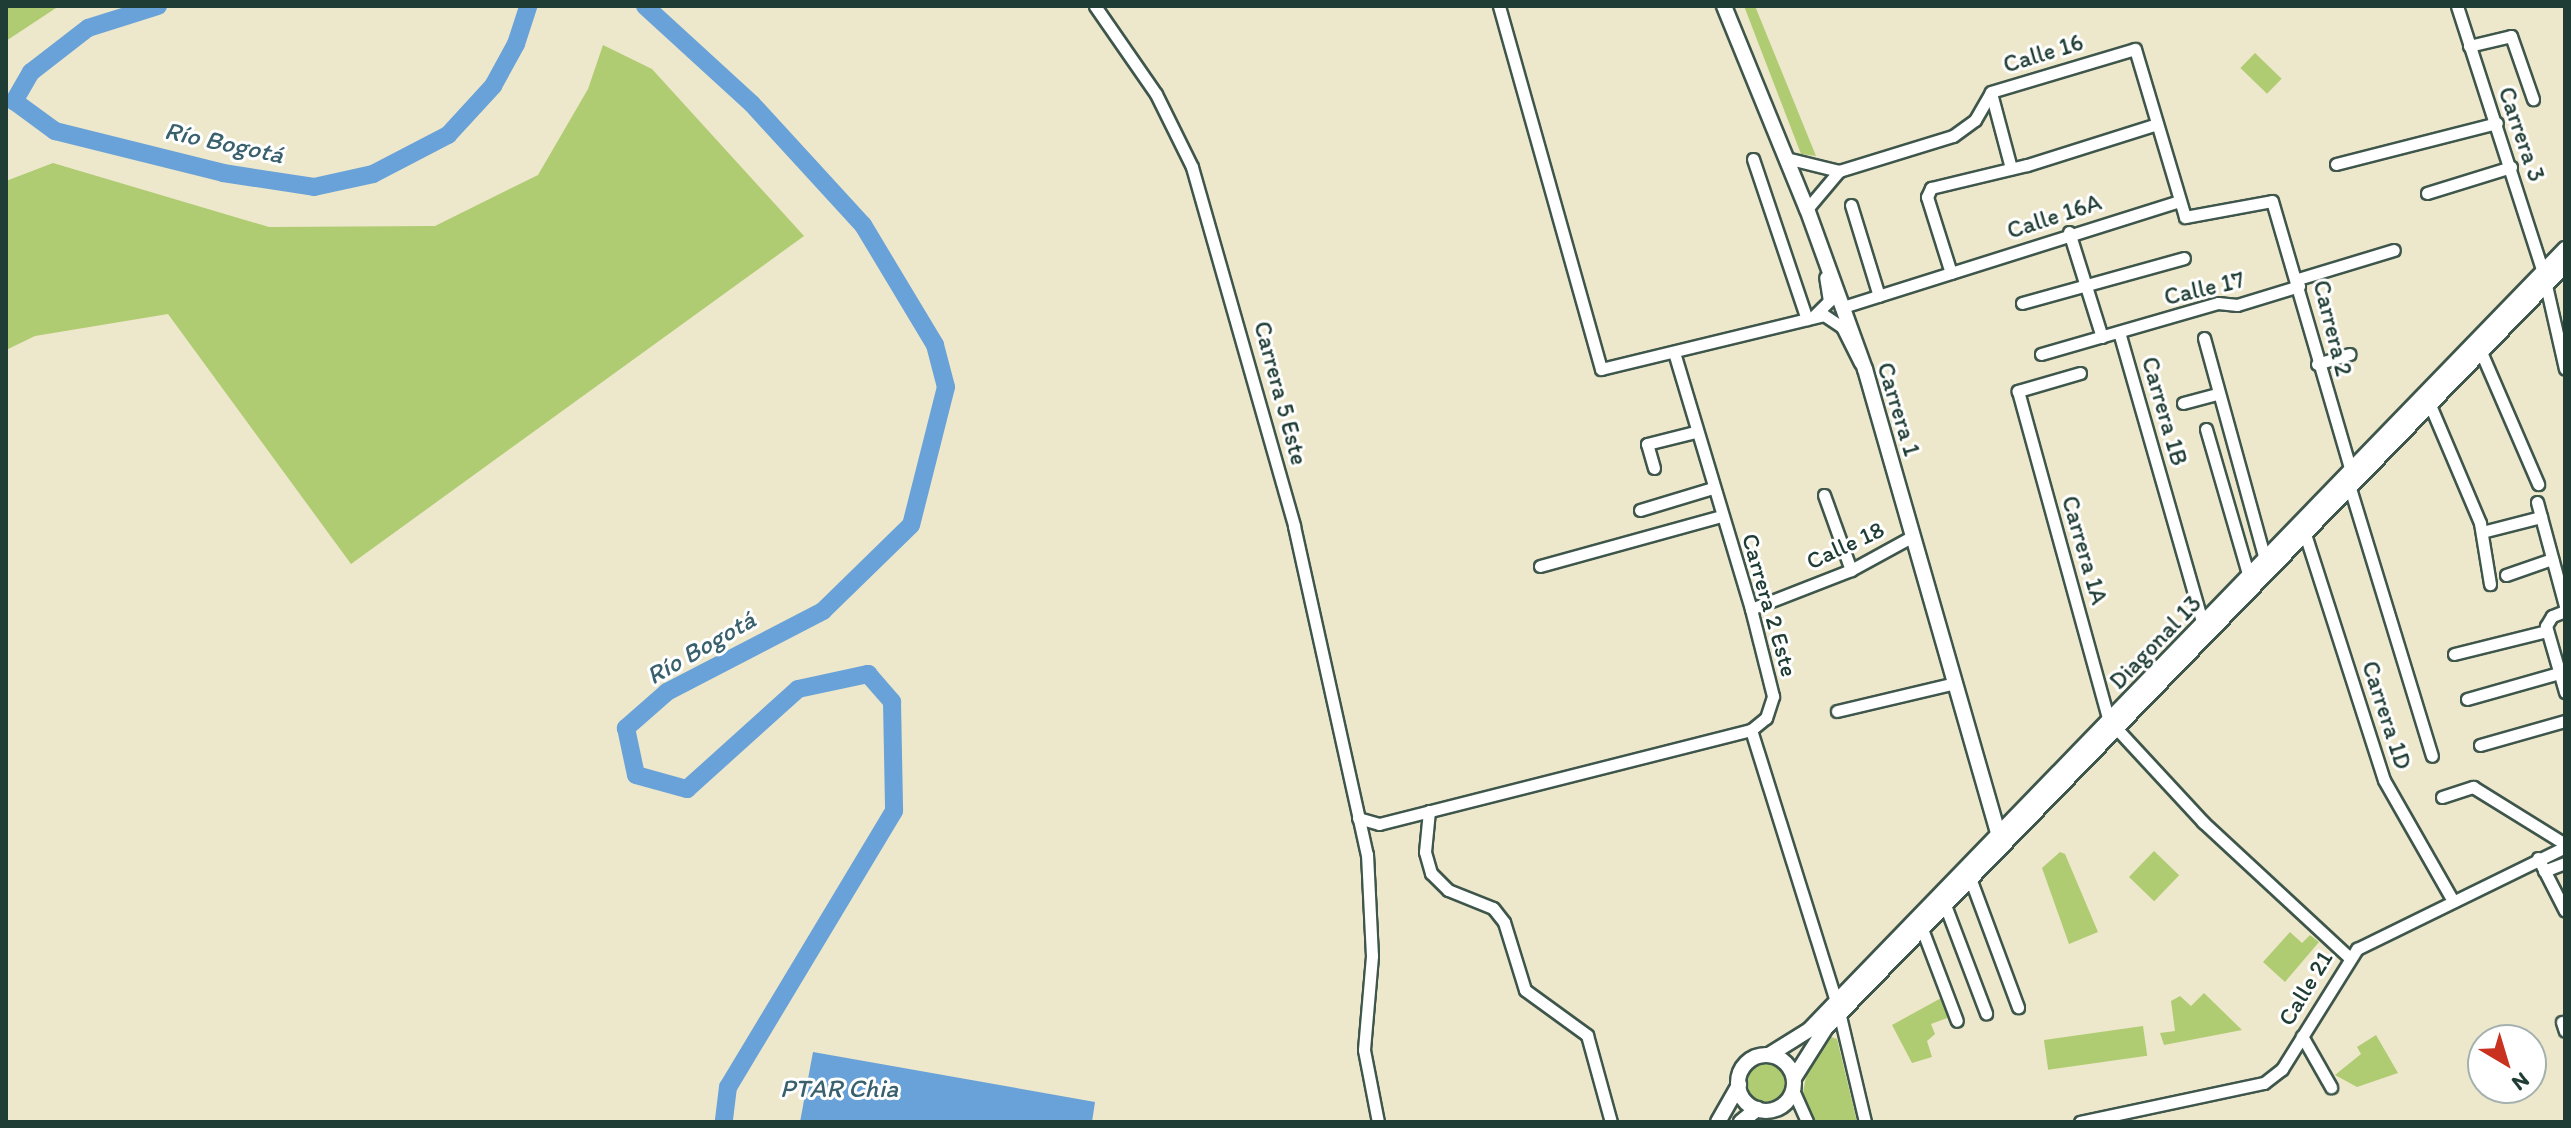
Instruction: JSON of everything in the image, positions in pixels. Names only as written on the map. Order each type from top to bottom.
[{"type":"main road","name":"Carrera 1","points":[[1724,6],[1828,263],[1865,369],[1999,842]]},
{"type":"main road","name":"Diagonal 13","points":[[1794,1084],[1813,1044],[1838,1008],[2481,352],[2565,249]]},
{"type":"main road","name":"Diagonal 13","points":[[2113,725],[2203,624],[2351,471],[2544,278],[2565,265]]},
{"type":"main road","name":"Diagonal 13","points":[[1769,1055],[1800,1038],[1838,1008],[1922,929],[1999,842]]},
{"type":"main road","points":[[1718,1122],[1739,1085],[1747,1063],[1769,1055],[1786,1062],[1794,1084],[1779,1107],[1757,1109],[1741,1122]]},
{"type":"main road","points":[[1739,1085],[1743,1097],[1757,1109]]},
{"type":"street","name":"Carrera 5 Este","points":[[1095,6],[1156,94],[1202,193],[1294,526],[1365,842],[1372,956],[1364,1050],[1378,1122]]},
{"type":"street","points":[[1499,6],[1601,369],[1810,318],[1838,322],[1865,369]]},
{"type":"street","name":"Carrera 3","points":[[2457,6],[2511,167],[2544,278],[2565,369]]},
{"type":"street","points":[[2469,46],[2511,36],[2533,99]]},
{"type":"street","name":"Calle 16","points":[[1839,171],[1963,132],[1978,117],[1991,92],[2135,49],[2157,124]]},
{"type":"street","points":[[1991,92],[2011,168]]},
{"type":"street","points":[[2336,164],[2497,123]]},
{"type":"street","points":[[1951,273],[1928,190],[2157,124],[2179,201]]},
{"type":"street","points":[[1786,158],[1839,171],[1807,209]]},
{"type":"street","points":[[1753,159],[1810,318]]},
{"type":"street","points":[[2427,193],[2511,167]]},
{"type":"street","name":"Carrera 2","points":[[2179,201],[2189,219],[2268,199],[2298,282],[2317,364],[2351,471]]},
{"type":"street","name":"Calle 16A","points":[[1843,307],[2069,232],[2179,201]]},
{"type":"street","points":[[1851,205],[1879,296]]},
{"type":"street","points":[[2069,232],[2102,337]]},
{"type":"street","name":"Calle 17","points":[[2119,332],[2218,303],[2237,305],[2394,250]]},
{"type":"street","points":[[2022,303],[2184,258]]},
{"type":"street","points":[[1810,318],[1829,301],[1828,263]]},
{"type":"street","name":"Carrera 1B","points":[[2041,354],[2119,332],[2203,624]]},
{"type":"street","points":[[2204,338],[2265,560]]},
{"type":"street","name":"Carrera 2 Este","points":[[1674,352],[1695,432],[1751,609],[1773,696],[1766,718],[1751,730]]},
{"type":"street","points":[[2481,352],[2538,484]]},
{"type":"street","points":[[2317,364],[2349,354]]},
{"type":"street","name":"Carrera 1A","points":[[2080,373],[2018,391],[2113,725],[2203,822],[2349,957]]},
{"type":"street","points":[[2183,403],[2217,394]]},
{"type":"street","points":[[2430,405],[2480,523],[2490,584]]},
{"type":"street","points":[[2206,429],[2249,577]]},
{"type":"street","points":[[1654,468],[1647,444],[1695,432]]},
{"type":"street","points":[[1640,510],[1713,488]]},
{"type":"street","points":[[2350,488],[2432,756]]},
{"type":"street","points":[[1824,495],[1851,570]]},
{"type":"street","points":[[2537,502],[2565,608],[2546,621],[2565,692]]},
{"type":"street","points":[[1540,566],[1722,516]]},
{"type":"street","points":[[2486,531],[2541,517]]},
{"type":"street","name":"Carrera 1D","points":[[2305,534],[2384,780],[2452,899]]},
{"type":"street","name":"Calle 18","points":[[1751,609],[1851,570],[1913,536]]},
{"type":"street","points":[[2506,575],[2552,559]]},
{"type":"street","points":[[2454,654],[2547,631]]},
{"type":"street","points":[[2467,699],[2559,673]]},
{"type":"street","points":[[1837,711],[1955,683]]},
{"type":"street","points":[[2480,745],[2565,721]]},
{"type":"street","points":[[1358,818],[1379,824],[1751,730],[1838,1008],[1865,1122]]},
{"type":"street","points":[[2442,797],[2473,787],[2565,846]]},
{"type":"street","points":[[1429,811],[1425,852],[1431,873],[1448,890],[1493,908],[1504,922],[1525,990],[1587,1035],[1611,1122]]},
{"type":"street","points":[[1365,842],[1379,824]]},
{"type":"street","name":"Calle 21","points":[[2080,1122],[2254,1087],[2279,1072],[2349,957],[2452,899],[2565,846]]},
{"type":"street","points":[[2538,858],[2565,911]]},
{"type":"street","points":[[2544,871],[2565,863]]},
{"type":"street","points":[[1970,878],[2018,1007]]},
{"type":"street","points":[[1945,905],[1986,1013]]},
{"type":"street","points":[[1922,929],[1957,1021]]},
{"type":"street","points":[[2302,1036],[2331,1087]]},
{"type":"street","points":[[1794,1084],[1807,1122]]},
{"type":"green space","points":[[6,6],[59,6],[6,41]]},
{"type":"green space","points":[[1744,6],[1755,6],[1816,156],[1801,154]]},
{"type":"green space","points":[[603,45],[652,69],[804,236],[351,564],[168,314],[35,336],[6,350],[6,181],[53,163],[269,227],[435,226],[538,175],[588,89]]},
{"type":"green space","points":[[2255,53],[2282,79],[2267,94],[2240,68]]},
{"type":"green space","points":[[2154,851],[2179,875],[2154,901],[2129,877]]},
{"type":"green space","points":[[2060,852],[2065,854],[2098,932],[2069,944],[2042,868]]},
{"type":"green space","points":[[2290,932],[2302,943],[2310,935],[2319,942],[2285,982],[2263,962]]},
{"type":"green space","points":[[2204,993],[2242,1030],[2164,1045],[2160,1033],[2175,1031],[2171,1001],[2180,996],[2191,1006]]},
{"type":"green space","points":[[1943,997],[1950,1017],[1931,1024],[1935,1034],[1927,1041],[1932,1057],[1912,1063],[1892,1025]]},
{"type":"green space","points":[[2143,1026],[2147,1056],[2048,1070],[2044,1040]]},
{"type":"green space","points":[[2376,1035],[2398,1073],[2357,1087],[2335,1075],[2361,1054],[2357,1047]]},
{"type":"green space","points":[[1828,1036],[1837,1039],[1857,1122],[1814,1122],[1806,1108],[1803,1093],[1808,1065]]},
{"type":"green space","points":[[1767,1062],[1781,1068],[1787,1082],[1781,1096],[1767,1102],[1753,1096],[1747,1082],[1753,1068]]},
{"type":"water","name":"PTAR Chia","points":[[813,1052],[1095,1102],[1092,1122],[800,1122]]},
{"type":"waterway","name":"Río Bogotá","points":[[158,6],[88,28],[31,72],[14,101],[55,131],[223,173],[314,187],[373,174],[448,135],[493,86],[516,44],[528,6]]},
{"type":"waterway","name":"Río Bogotá","points":[[645,6],[752,104],[863,225],[935,345],[946,387],[911,525],[823,611],[667,692],[626,728],[636,775],[687,789],[798,689],[868,674],[892,702],[894,811],[728,1087],[724,1122]]}]
